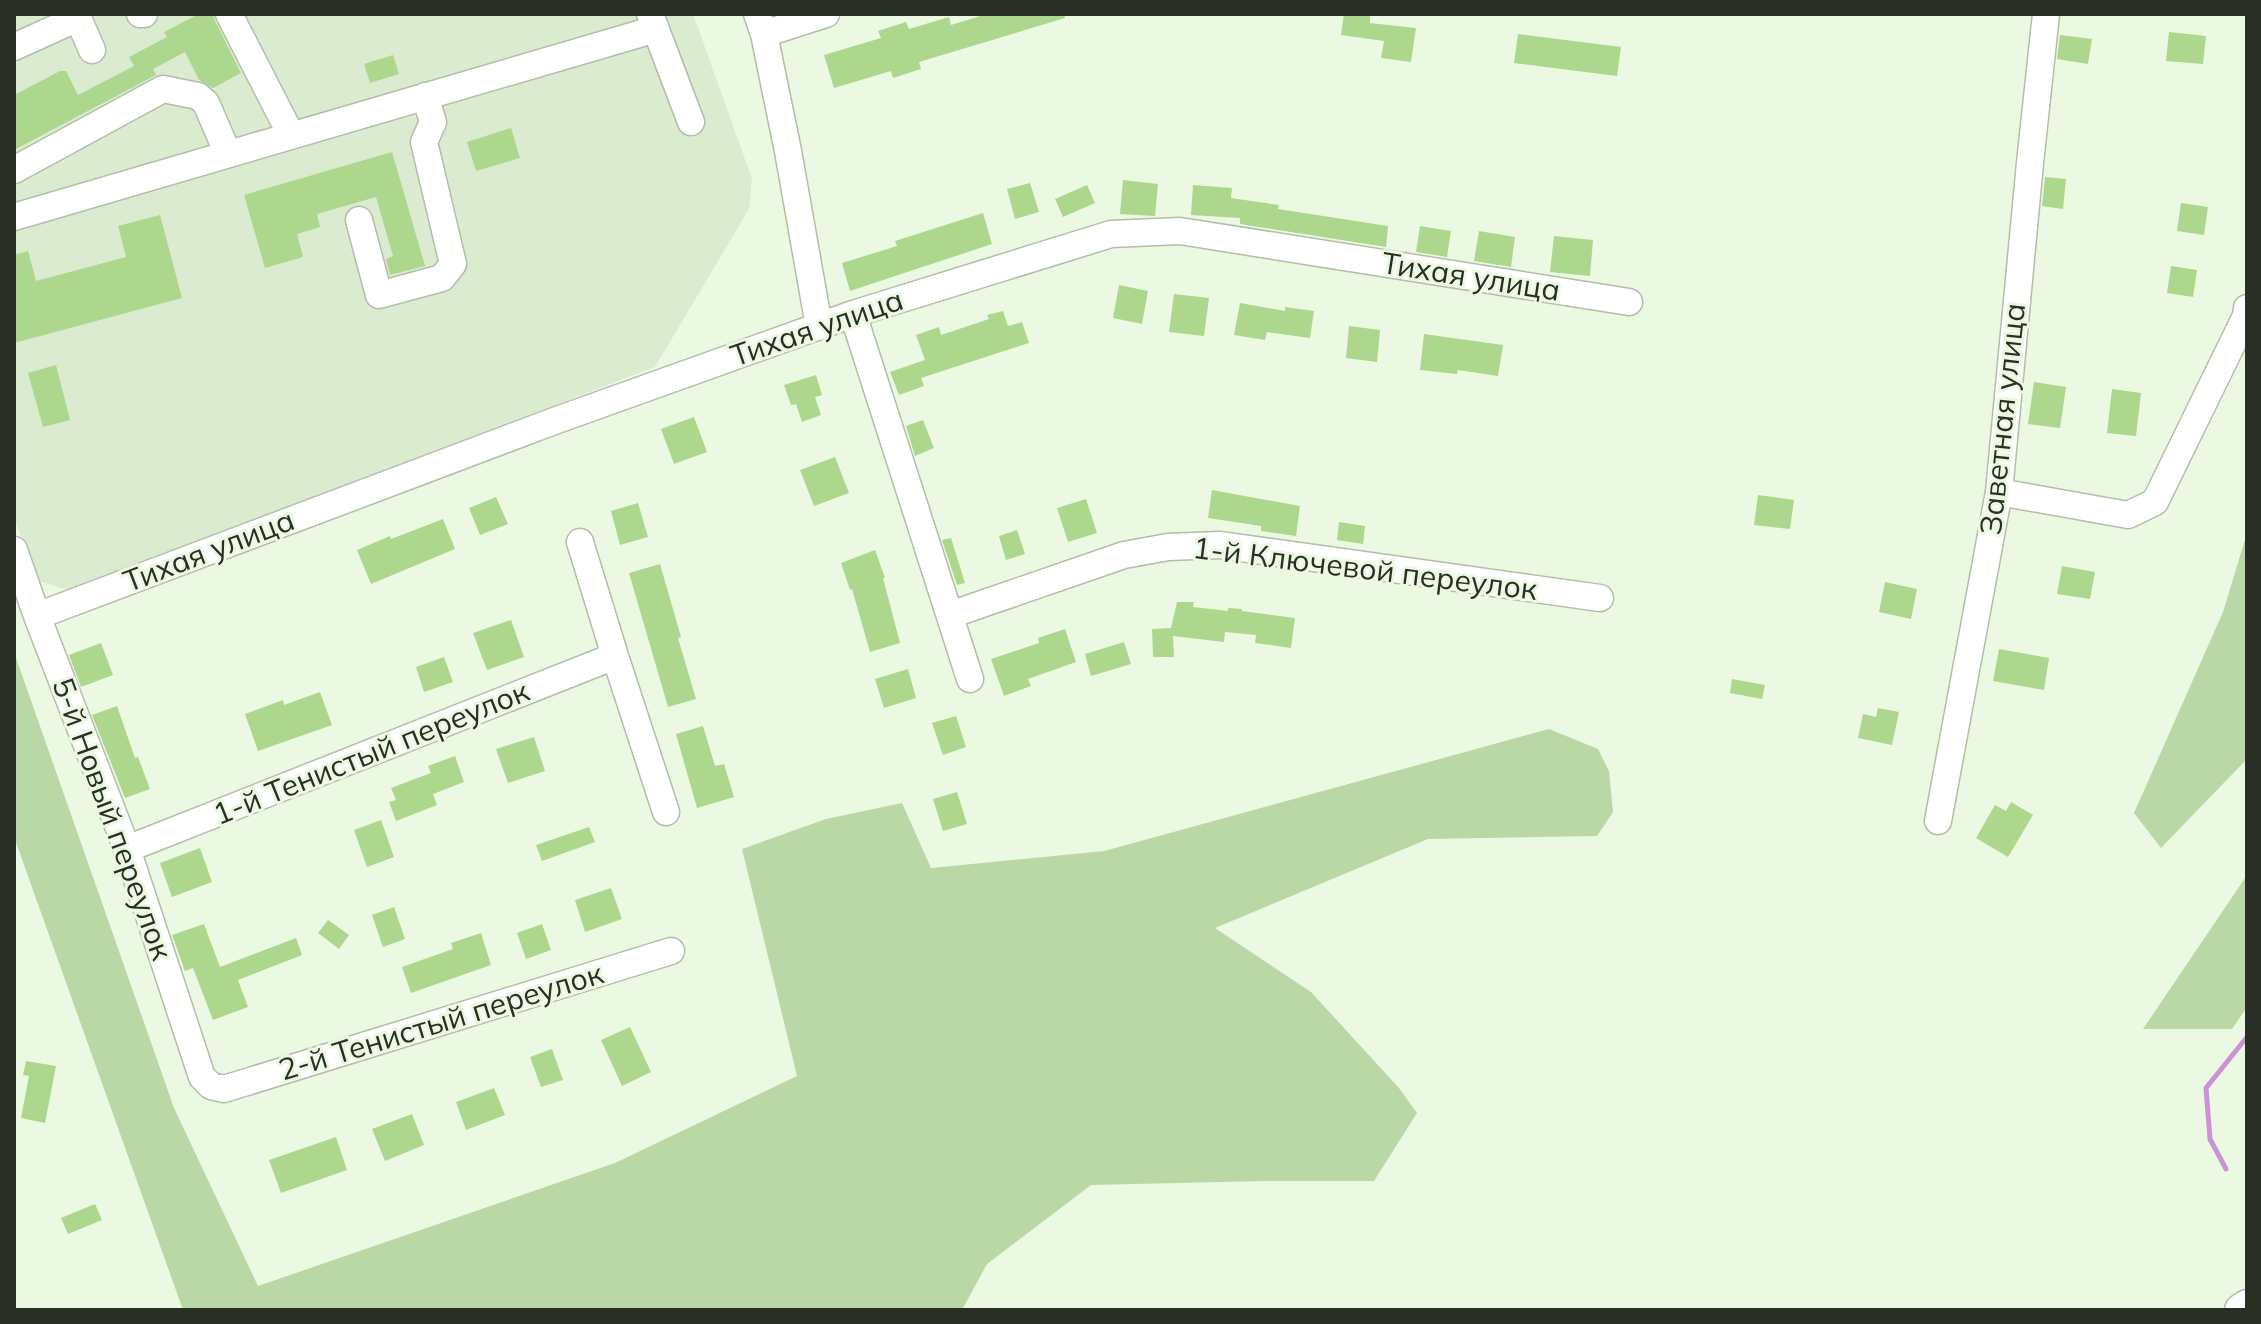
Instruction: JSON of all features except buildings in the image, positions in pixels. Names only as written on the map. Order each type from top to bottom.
[{"type":"main road","points":[[2241,1310],[2247,1306]]},
{"type":"street","points":[[229,14],[291,135]]},
{"type":"street","points":[[819,326],[788,151],[760,24],[826,14]]},
{"type":"street","name":"Заветная улица","points":[[1938,821],[1999,492],[2046,14]]},
{"type":"street","points":[[14,47],[78,18],[92,50]]},
{"type":"street","points":[[14,217],[425,96],[653,21],[691,122]]},
{"type":"street","points":[[14,170],[163,89],[198,96],[206,103],[228,154]]},
{"type":"street","points":[[359,220],[379,295],[442,278],[453,264],[424,142],[433,122],[425,96]]},
{"type":"street","name":"Тихая улица","points":[[37,616],[557,420],[819,326],[1111,234],[1180,231],[1629,302]]},
{"type":"street","points":[[1999,492],[2128,515],[2155,502],[2246,316],[2247,308]]},
{"type":"street","points":[[853,314],[970,679]]},
{"type":"street","points":[[580,542],[666,812]]},
{"type":"street","name":"1-й Ключевой переулок","points":[[950,615],[1124,555],[1168,547],[1220,545],[1600,598]]},
{"type":"street","name":"5-й Новый переулок","points":[[16,564],[127,849],[202,1077],[211,1086]]},
{"type":"street","name":"1-й Тенистый переулок","points":[[127,849],[615,656]]},
{"type":"street","name":"2-й Тенистый переулок","points":[[211,1086],[224,1089],[671,951]]},
{"type":"shaded area","points":[[14,14],[693,14],[752,179],[749,209],[655,367],[67,590],[36,580],[14,517]]},
{"type":"green space","points":[[2247,533],[2247,759],[2161,848],[2134,813],[2223,612]]},
{"type":"green space","points":[[14,652],[174,1108],[258,1286],[615,1163],[797,1076],[742,849],[826,819],[902,803],[931,868],[1104,851],[1549,729],[1598,749],[1609,771],[1613,812],[1597,836],[1428,839],[1215,928],[1311,992],[1399,1088],[1417,1113],[1374,1181],[1091,1185],[987,1264],[962,1310],[183,1310],[14,837]]},
{"type":"green space","points":[[2247,857],[2247,1007],[2232,1029],[2143,1029],[2245,878]]},
{"type":"waterway","points":[[2226,1169],[2210,1139],[2206,1088],[2247,1037]]}]
